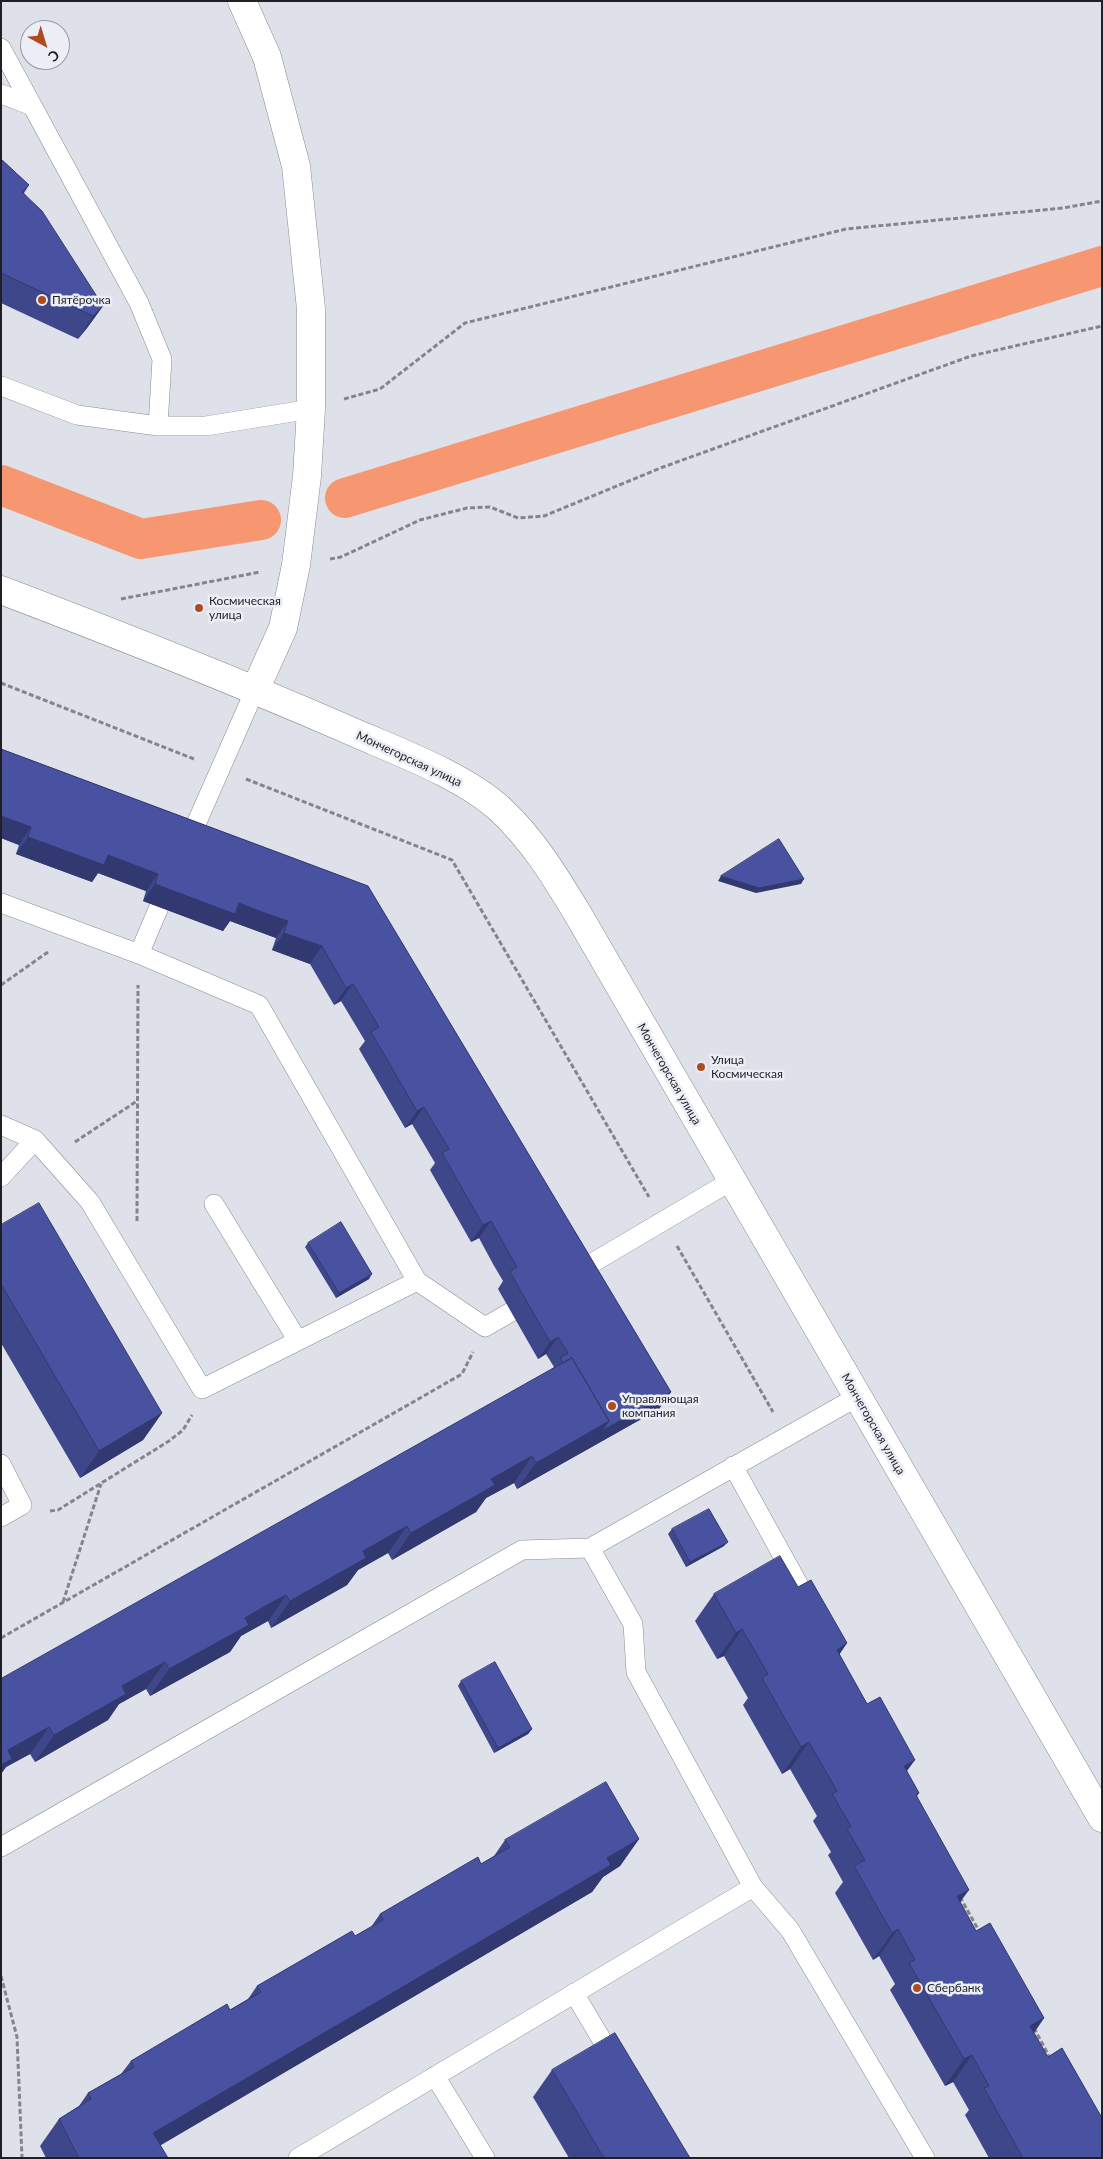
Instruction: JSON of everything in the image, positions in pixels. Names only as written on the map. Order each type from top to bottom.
[{"type":"street","points":[[242,1],[267,57],[296,166],[311,309],[311,409],[307,476],[296,566],[283,628],[255,690]]},
{"type":"street","name":"Мончегорская улица","points":[[1,590],[173,656],[420,761],[472,789],[500,810],[540,852],[579,916],[1102,1818]]},
{"type":"lane","points":[[1,48],[30,105],[139,303],[162,360],[158,426]]},
{"type":"lane","points":[[1,94],[30,105]]},
{"type":"lane","points":[[1,386],[77,415],[158,426],[206,426],[311,409]]},
{"type":"lane","points":[[189,840],[255,690]]},
{"type":"lane","points":[[1,903],[139,954],[259,1005],[417,1281],[485,1327],[511,1312]]},
{"type":"lane","points":[[139,954],[159,907]]},
{"type":"lane","points":[[1,1125],[35,1140],[90,1202],[202,1389],[417,1281]]},
{"type":"lane","points":[[1,1177],[35,1140]]},
{"type":"lane","points":[[577,1272],[731,1181]]},
{"type":"lane","points":[[214,1204],[298,1341]]},
{"type":"lane","points":[[1,1846],[522,1550],[590,1548],[857,1397]]},
{"type":"lane","points":[[1,1464],[22,1505],[1,1517]]},
{"type":"lane","points":[[733,1466],[820,1623]]},
{"type":"lane","points":[[590,1548],[634,1624],[636,1672],[753,1887],[790,1930],[925,2158]]},
{"type":"lane","points":[[298,2158],[753,1887]]},
{"type":"lane","points":[[574,1993],[623,2075]]},
{"type":"lane","points":[[435,2076],[484,2158]]},
{"type":"path","points":[[311,409],[380,388],[464,323],[846,229],[1063,208],[1102,200]]},
{"type":"path","points":[[117,599],[341,557],[420,520],[466,508],[490,507],[518,518],[544,516],[663,467],[971,356],[1102,326]]},
{"type":"path","points":[[1,683],[452,860],[787,1436]]},
{"type":"path","points":[[1,985],[77,931]]},
{"type":"path","points":[[137,1279],[139,954]]},
{"type":"path","points":[[51,1158],[138,1101]]},
{"type":"path","points":[[1,1638],[462,1374],[485,1327]]},
{"type":"path","points":[[22,1505],[46,1512],[58,1510],[169,1442],[183,1430],[193,1413],[202,1389]]},
{"type":"path","points":[[63,1603],[101,1484]]},
{"type":"path","points":[[955,1888],[980,1932]]},
{"type":"path","points":[[1,1976],[17,2037],[22,2158]]},
{"type":"path","points":[[1033,2028],[1053,2062]]},
{"type":"building","points":[[1,159],[29,185],[22,192],[42,211],[103,306],[93,316],[1,273]]},
{"type":"building","points":[[1,749],[368,886],[671,1392],[602,1431],[609,1421],[572,1358],[563,1363],[560,1358],[568,1353],[558,1337],[550,1342],[510,1272],[517,1267],[491,1221],[483,1225],[442,1153],[449,1149],[424,1107],[417,1111],[371,1032],[379,1027],[353,984],[346,988],[322,946],[284,933],[288,921],[239,903],[235,914],[155,884],[158,874],[108,855],[104,865],[28,837],[31,827],[1,816]]},
{"type":"building","points":[[779,839],[804,879],[759,888],[721,876]]},
{"type":"building","points":[[39,1203],[162,1413],[99,1451],[1,1284],[1,1225]]},
{"type":"building","points":[[341,1222],[372,1274],[339,1293],[308,1243]]},
{"type":"building","points":[[572,1358],[609,1421],[536,1463],[532,1456],[491,1479],[495,1485],[411,1533],[407,1526],[363,1551],[366,1558],[290,1601],[286,1595],[265,1606],[245,1618],[249,1625],[169,1669],[165,1662],[143,1674],[122,1686],[126,1694],[54,1735],[49,1727],[8,1750],[12,1759],[1,1765],[1,1679]]},
{"type":"building","points":[[709,1509],[728,1542],[690,1562],[672,1529]]},
{"type":"building","points":[[780,1556],[798,1587],[811,1580],[847,1643],[837,1650],[867,1704],[880,1697],[915,1760],[904,1766],[919,1793],[916,1795],[969,1890],[957,1896],[976,1931],[990,1923],[1044,2018],[1030,2026],[1048,2057],[1062,2048],[1102,2118],[1102,2158],[1023,2158],[984,2088],[989,2086],[972,2055],[964,2059],[909,1963],[915,1960],[898,1929],[892,1933],[854,1866],[865,1860],[847,1829],[851,1826],[832,1794],[837,1791],[809,1742],[801,1747],[762,1678],[768,1674],[742,1629],[736,1633],[714,1594]]},
{"type":"building","points":[[495,1662],[532,1729],[498,1748],[461,1681]]},
{"type":"building","points":[[606,1782],[639,1839],[607,1858],[611,1865],[153,2133],[168,2158],[79,2158],[59,2119],[91,2099],[88,2093],[134,2067],[131,2061],[227,2004],[230,2010],[261,1992],[257,1986],[352,1931],[355,1936],[383,1920],[380,1914],[478,1857],[481,1864],[510,1847],[505,1840]]},
{"type":"building","points":[[615,2033],[690,2158],[604,2158],[552,2070]]},
{"type":"waterway","points":[[345,498],[1102,266]]},
{"type":"waterway","points":[[1,485],[141,539],[261,520]]},
{"type":"place","name":"Пятёрочка","points":[[42,300]]},
{"type":"place","name":"Космическая улица","points":[[199,608]]},
{"type":"place","name":"Улица Космическая","points":[[701,1067]]},
{"type":"place","name":"Управляющая компания","points":[[612,1406]]},
{"type":"place","name":"Сбербанк","points":[[917,1988]]}]
